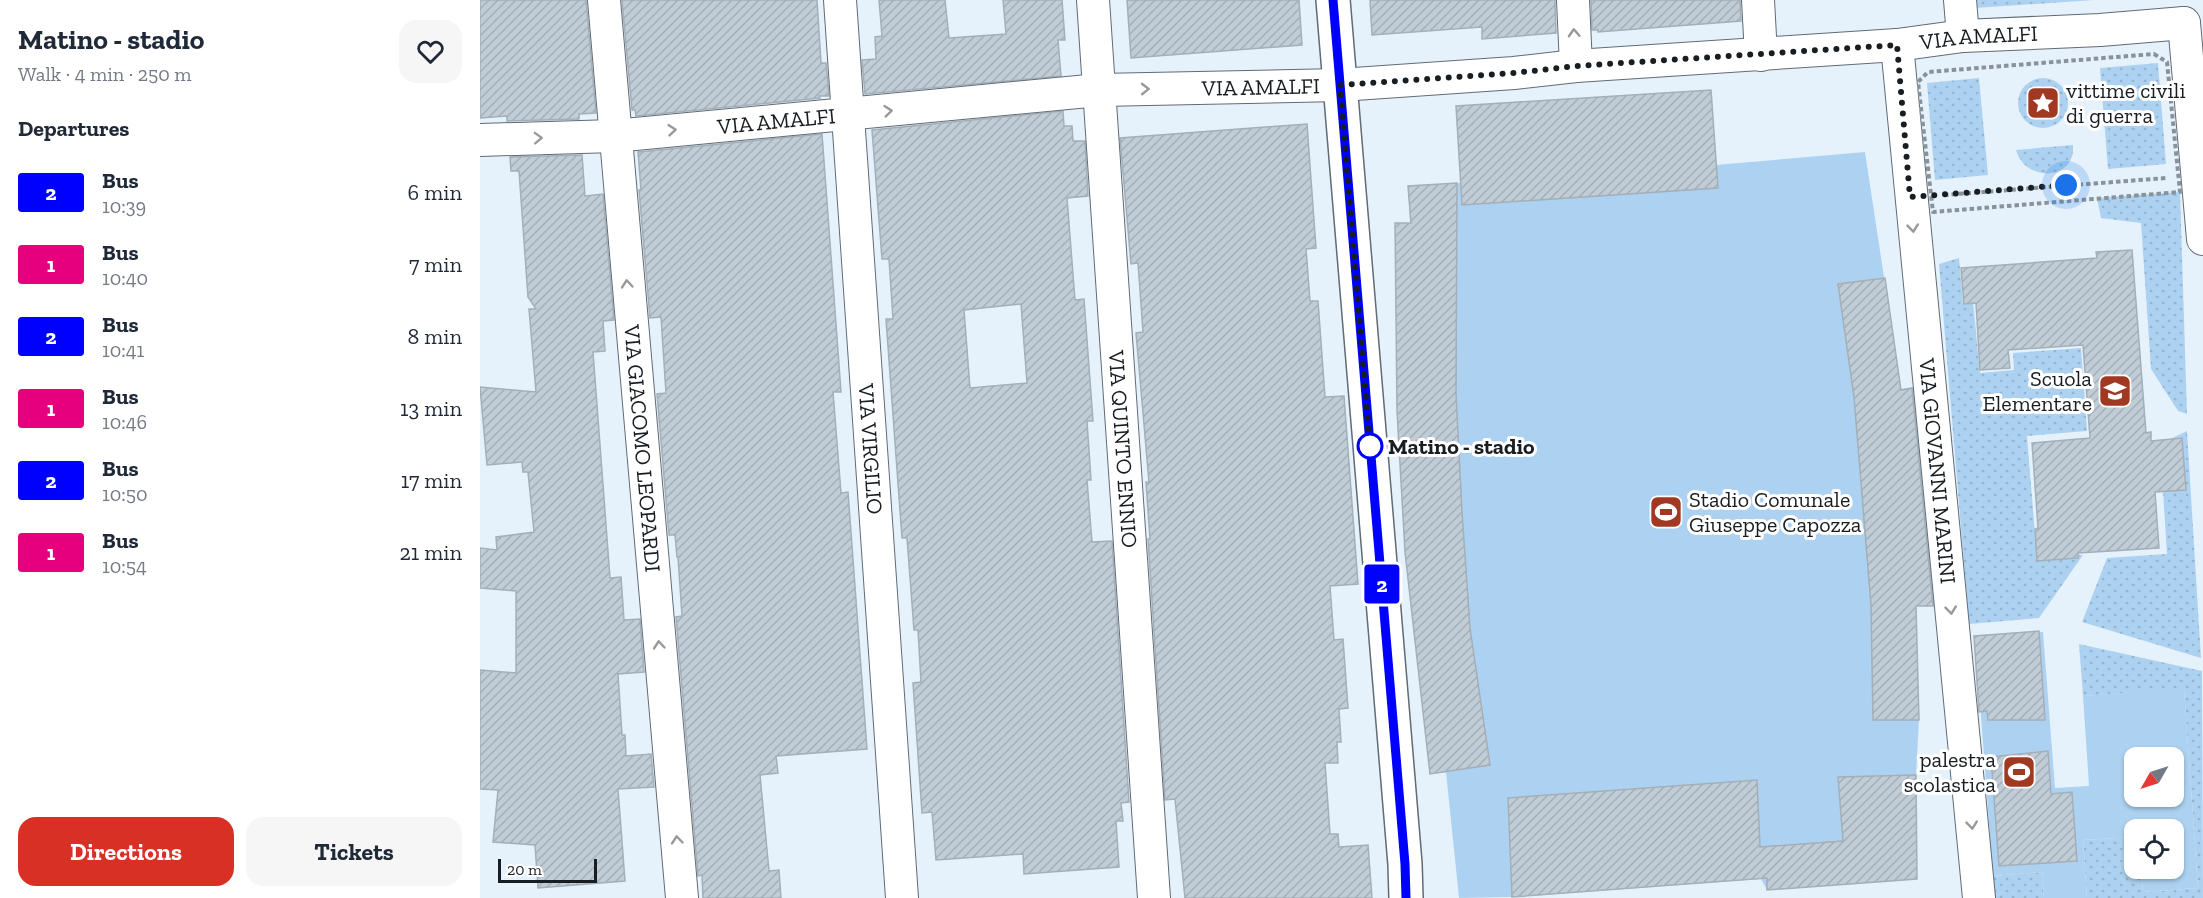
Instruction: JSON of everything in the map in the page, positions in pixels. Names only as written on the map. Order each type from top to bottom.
[{"type":"street","name":"VIA GIACOMO LEOPARDI","points":[[604,0],[614,136],[682,898]]},
{"type":"street","name":"VIA VIRGILIO","points":[[840,0],[902,898]]},
{"type":"street","name":"VIA QUINTO ENNIO","points":[[1093,0],[1154,898]]},
{"type":"street","points":[[1333,0],[1406,898]]},
{"type":"street","points":[[1573,0],[1576,66]]},
{"type":"street","points":[[1758,0],[1761,55]]},
{"type":"street","points":[[1960,0],[1963,36]]},
{"type":"street","name":"VIA AMALFI","points":[[480,140],[614,136],[1099,90],[1340,85],[1514,73],[1576,66],[1897,45],[1963,36],[2100,30],[2190,12]]},
{"type":"street","points":[[2190,12],[2195,188],[2203,239]]},
{"type":"street","name":"VIA GIOVANNI MARINI","points":[[1897,45],[1921,196],[1979,898]]},
{"type":"street","points":[[1405,864],[1422,898]]},
{"type":"path","points":[[2154,54],[2167,62],[2195,188],[2180,192],[1933,212],[1921,196],[1918,82],[1928,72],[2154,54]]},
{"type":"path","points":[[1921,196],[2166,178]]},
{"type":"shaded area","points":[[1974,0],[2094,0],[1975,8]]},
{"type":"shaded area","points":[[2158,63],[2166,164],[2108,169],[2100,68]]},
{"type":"shaded area","points":[[1979,78],[1988,175],[1935,180],[1927,83]]},
{"type":"shaded area","points":[[2043,78],[2061,85],[2068,103],[2061,121],[2043,128],[2025,121],[2018,103],[2025,85]]},
{"type":"shaded area","name":"Stadio Comunale Giuseppe Capozza","points":[[1711,90],[1716,165],[1865,152],[1901,389],[1919,387],[1935,606],[1916,606],[1919,720],[1916,775],[1917,879],[1767,890],[1761,879],[1512,897],[1459,898],[1446,772],[1430,774],[1405,552],[1397,411],[1395,223],[1410,223],[1408,186],[1461,183],[1456,106]]},
{"type":"shaded area","points":[[2073,145],[2072,157],[2067,166],[2049,173],[2029,168],[2021,161],[2016,150]]},
{"type":"shaded area","points":[[2180,192],[2187,414],[2178,411],[2151,369],[2141,223],[2101,218],[2097,198]]},
{"type":"shaded area","points":[[1959,258],[1963,302],[1973,301],[1980,373],[2014,370],[2013,353],[2081,348],[2087,431],[2027,436],[2037,558],[2083,555],[2039,618],[1969,624],[1939,264]]},
{"type":"shaded area","points":[[2187,431],[2201,658],[2082,622],[2107,558],[2167,554],[2160,444]]},
{"type":"shaded area","name":"palestra scolastica","points":[[2043,632],[2055,788],[2089,786],[2083,696],[2184,688],[2198,888],[2143,892],[2142,879],[2184,879],[2184,819],[2124,819],[2124,838],[2083,840],[2087,898],[2044,898],[2042,872],[1993,876],[1975,636]]},
{"type":"shaded area","points":[[2079,644],[2202,671],[2203,898],[2087,898],[2083,840],[2124,838],[2124,879],[2142,879],[2143,892],[2198,888],[2184,689],[2083,696]]},
{"type":"shaded area","points":[[2042,872],[2044,898],[1994,898],[1993,876]]},
{"type":"building","points":[[480,0],[586,0],[596,113],[579,114],[579,119],[507,121],[507,116],[480,118]]},
{"type":"building","points":[[622,0],[817,0],[821,63],[826,63],[829,96],[636,116],[635,110],[632,110]]},
{"type":"building","points":[[879,0],[945,0],[949,38],[1006,34],[1003,0],[1062,0],[1065,40],[1058,40],[1061,76],[865,94],[862,60],[876,59],[875,37],[882,36]]},
{"type":"building","points":[[1127,0],[1299,0],[1302,45],[1131,58]]},
{"type":"building","points":[[1370,0],[1555,0],[1556,33],[1482,39],[1482,27],[1372,35]]},
{"type":"building","points":[[1591,0],[1740,0],[1741,21],[1598,32],[1598,30],[1592,30]]},
{"type":"building","points":[[1711,90],[1718,188],[1462,205],[1456,106]]},
{"type":"building","points":[[1063,111],[1064,126],[1072,126],[1073,141],[1085,141],[1088,196],[1067,198],[1075,300],[1084,299],[1093,421],[1087,421],[1091,480],[1087,480],[1092,542],[1112,541],[1129,802],[1121,803],[1123,821],[1116,821],[1119,867],[1024,874],[1023,854],[936,860],[932,812],[922,813],[913,683],[921,682],[918,630],[914,630],[907,538],[902,538],[886,319],[893,319],[889,259],[882,259],[872,130]],"holes":[[[1021,304],[1027,383],[970,388],[964,310]]]},
{"type":"building","points":[[1307,124],[1316,248],[1306,249],[1310,301],[1318,301],[1325,397],[1344,396],[1358,584],[1330,586],[1334,640],[1343,639],[1348,708],[1339,709],[1341,742],[1337,742],[1338,763],[1325,763],[1330,834],[1338,834],[1339,847],[1368,845],[1372,898],[1185,898],[1175,799],[1165,800],[1148,539],[1150,539],[1146,482],[1149,482],[1136,333],[1143,332],[1138,263],[1131,264],[1120,138]]},
{"type":"building","points":[[822,134],[841,392],[833,392],[841,493],[848,492],[867,749],[776,756],[778,773],[760,775],[769,871],[779,870],[781,898],[703,898],[702,875],[698,876],[676,617],[682,616],[678,557],[675,535],[669,535],[657,394],[666,393],[661,317],[650,318],[638,152]]},
{"type":"building","points":[[582,155],[585,196],[603,194],[614,320],[603,321],[605,351],[593,352],[610,578],[621,577],[624,620],[640,619],[644,672],[618,674],[622,735],[625,735],[626,756],[651,754],[654,787],[618,789],[625,881],[538,888],[535,845],[493,842],[498,790],[480,789],[480,670],[516,673],[516,591],[480,588],[480,548],[497,550],[496,537],[534,532],[528,472],[523,472],[522,462],[487,465],[480,387],[536,392],[529,309],[536,309],[528,297],[519,171],[511,171],[510,157]]},
{"type":"building","points":[[1457,183],[1456,394],[1462,512],[1470,628],[1490,765],[1430,774],[1405,552],[1397,411],[1395,223],[1411,223],[1408,186]]},
{"type":"building","name":"Scuola Elementare","points":[[2132,250],[2146,433],[2151,432],[2151,441],[2182,438],[2186,490],[2155,492],[2159,548],[2078,553],[2078,558],[2037,561],[2035,529],[2038,528],[2032,443],[2090,438],[2083,345],[2008,350],[2010,368],[1980,370],[1976,303],[1964,304],[1961,268],[2097,258],[2096,252]]},
{"type":"building","points":[[1885,278],[1901,390],[1912,388],[1933,606],[1916,606],[1919,720],[1873,720],[1871,605],[1854,397],[1838,284]]},
{"type":"building","points":[[2039,631],[2045,720],[1988,720],[1987,711],[1979,712],[1974,636]]},
{"type":"building","points":[[2048,751],[2051,794],[2072,792],[2077,861],[1999,866],[1991,757]]},
{"type":"building","points":[[1916,775],[1917,879],[1767,890],[1767,878],[1512,897],[1508,798],[1757,780],[1760,847],[1843,841],[1838,777]]},
{"type":"bus line","name":"2","points":[[1333,0],[1406,898]]},
{"type":"place","name":"vittime civili di guerra","points":[[2043,103]]},
{"type":"place","name":"Scuola Elementare","points":[[2115,391]]},
{"type":"place","name":"Matino - stadio","points":[[1370,446]]},
{"type":"place","name":"Stadio Comunale Giuseppe Capozza","points":[[1666,512]]},
{"type":"place","name":"palestra scolastica","points":[[2019,772]]},
{"type":"route","points":[[1370,446],[1370,448],[1340,85],[1514,73],[1576,66],[1897,45],[1910,197],[2066,185]]}]
